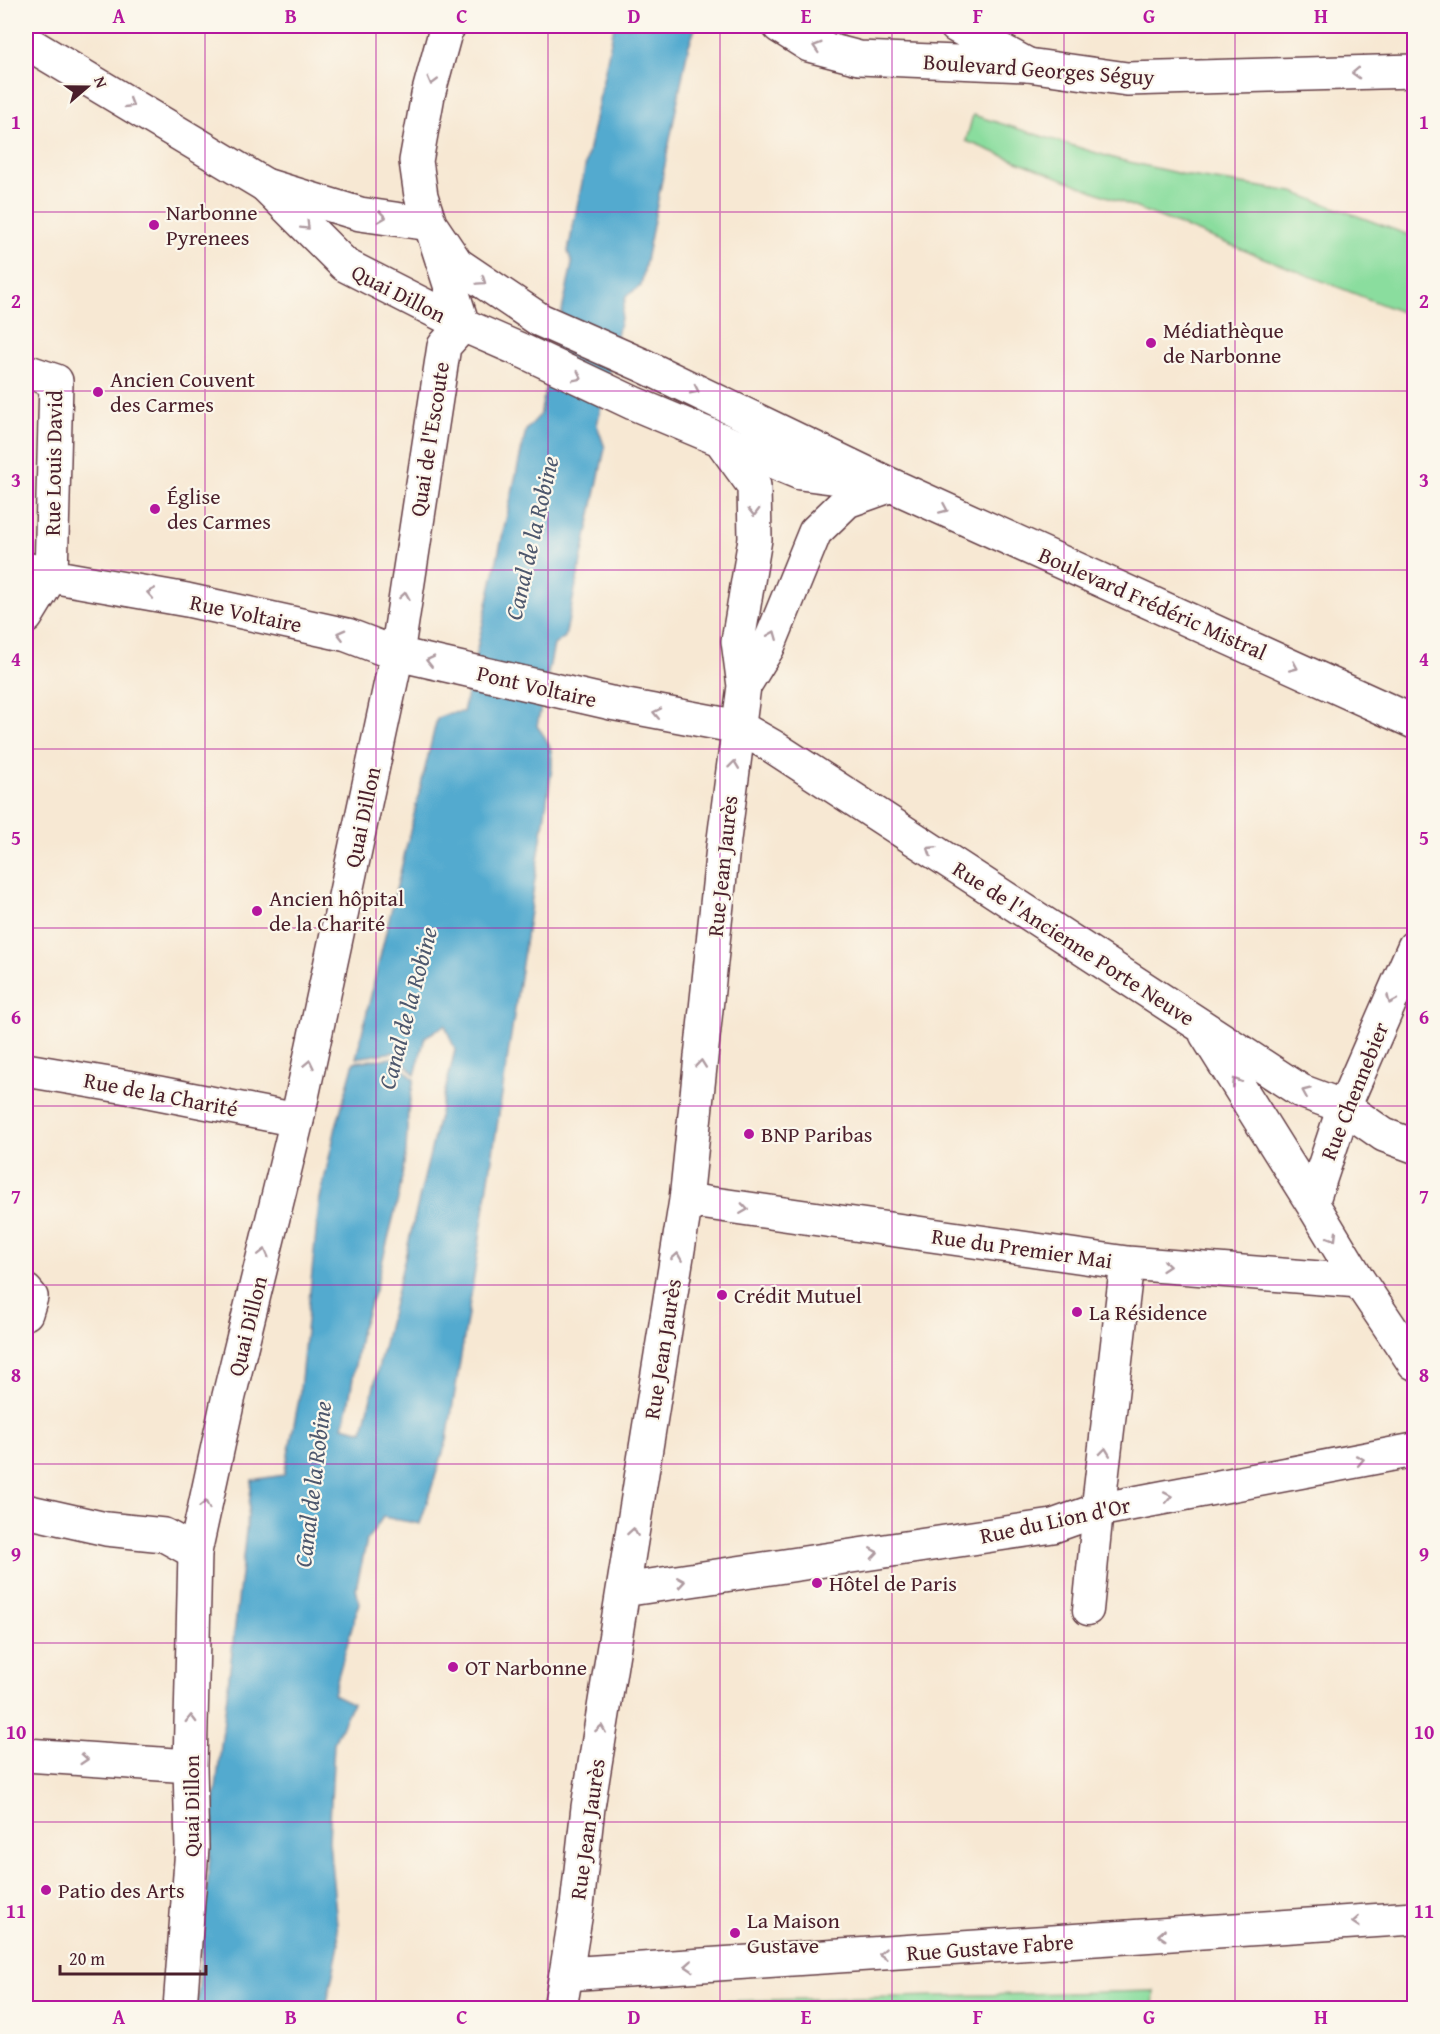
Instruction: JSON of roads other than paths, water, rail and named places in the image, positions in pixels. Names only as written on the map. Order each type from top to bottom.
[{"type":"street","points":[[449,26],[446,29],[428,95],[416,161],[421,196],[463,325]]},
{"type":"street","name":"Boulevard Georges Séguy","points":[[779,26],[809,45],[859,58],[1028,65],[1127,79],[1414,71]]},
{"type":"street","points":[[956,26],[1028,65]]},
{"type":"street","points":[[26,42],[265,185],[360,214],[430,224]]},
{"type":"street","name":"Quai Dillon","points":[[265,185],[345,265],[463,325],[633,403]]},
{"type":"street","name":"Boulevard Frédéric Mistral","points":[[430,224],[457,264],[540,320],[642,365],[891,485],[1414,722]]},
{"type":"street","name":"Quai de l'Escoute","points":[[396,654],[444,346],[463,325]]},
{"type":"street","name":"Rue Louis David","points":[[26,371],[56,381],[38,573]]},
{"type":"street","name":"Boulevard Frédéric Mistral","points":[[633,403],[800,473],[891,485]]},
{"type":"street","name":"Rue Jean Jaurès","points":[[560,2008],[577,1906],[588,1807],[686,1200],[723,847],[744,686],[738,641],[755,538],[754,486],[722,442]]},
{"type":"street","name":"Rue Jean Jaurès","points":[[744,686],[768,647],[815,532],[847,501],[891,485]]},
{"type":"street","points":[[26,617],[38,573]]},
{"type":"street","name":"Rue Voltaire","points":[[38,573],[187,600],[347,635],[396,654],[463,669]]},
{"type":"street","name":"Quai Dillon","points":[[180,2008],[192,1848],[190,1766],[195,1552],[228,1400],[297,1120],[396,654]]},
{"type":"street","name":"Pont Voltaire","points":[[463,669],[610,703],[739,727]]},
{"type":"street","name":"Rue de l'Ancienne Porte Neuve","points":[[739,727],[772,746],[1301,1091],[1344,1107],[1384,1135],[1414,1146]]},
{"type":"street","name":"Rue Chennebier","points":[[1312,1203],[1344,1107],[1414,947]]},
{"type":"street","name":"Rue Chennebier","points":[[1200,1026],[1359,1281],[1414,1363]]},
{"type":"street","name":"Rue de la Charité","points":[[26,1070],[297,1120]]},
{"type":"street","name":"Rue du Premier Mai","points":[[686,1200],[1127,1263],[1359,1281]]},
{"type":"street","points":[[1098,1510],[1127,1263]]},
{"type":"street","points":[[26,1291],[31,1297],[26,1313]]},
{"type":"street","name":"Rue du Lion d'Or","points":[[623,1590],[1053,1526],[1098,1510],[1414,1450]]},
{"type":"street","points":[[26,1511],[106,1529],[164,1535],[195,1552]]},
{"type":"street","points":[[26,1755],[190,1766]]},
{"type":"street","name":"Rue Gustave Fabre","points":[[566,1974],[1414,1917]]},
{"type":"lane","points":[[1088,1610],[1098,1510]]},
{"type":"water","name":"Canal de la Robine","points":[[614,26],[696,26],[688,48],[641,286],[626,296],[597,425],[605,448],[565,637],[554,645],[537,726],[549,746],[552,768],[447,1440],[420,1524],[383,1517],[367,1540],[356,1588],[359,1603],[333,1694],[352,1703],[334,1743],[329,1841],[339,1945],[326,2008],[197,2008],[215,1797],[252,1480],[284,1475],[299,1399],[319,1203],[336,1127],[354,1062],[392,1058],[414,1079],[408,1111],[406,1151],[399,1195],[376,1287],[361,1330],[343,1426],[363,1431],[455,1050],[445,1025],[425,1037],[415,1075],[394,1052],[356,1058],[437,718],[450,713],[463,712],[526,430],[540,415],[572,264],[568,251]]},
{"type":"place","name":"Narbonne Pyrenees","points":[[154,225]]},
{"type":"place","name":"Médiathèque de Narbonne","points":[[1151,343]]},
{"type":"place","name":"Ancien Couvent des Carmes","points":[[98,392]]},
{"type":"place","name":"Église des Carmes","points":[[155,509]]},
{"type":"place","name":"Ancien hôpital de la Charité","points":[[257,911]]},
{"type":"place","name":"BNP Paribas","points":[[749,1134]]},
{"type":"place","name":"Crédit Mutuel","points":[[722,1295]]},
{"type":"place","name":"La Résidence","points":[[1077,1312]]},
{"type":"place","name":"Hôtel de Paris","points":[[817,1583]]},
{"type":"place","name":"OT Narbonne","points":[[453,1667]]},
{"type":"place","name":"Patio des Arts","points":[[46,1890]]},
{"type":"place","name":"La Maison Gustave","points":[[735,1933]]}]
